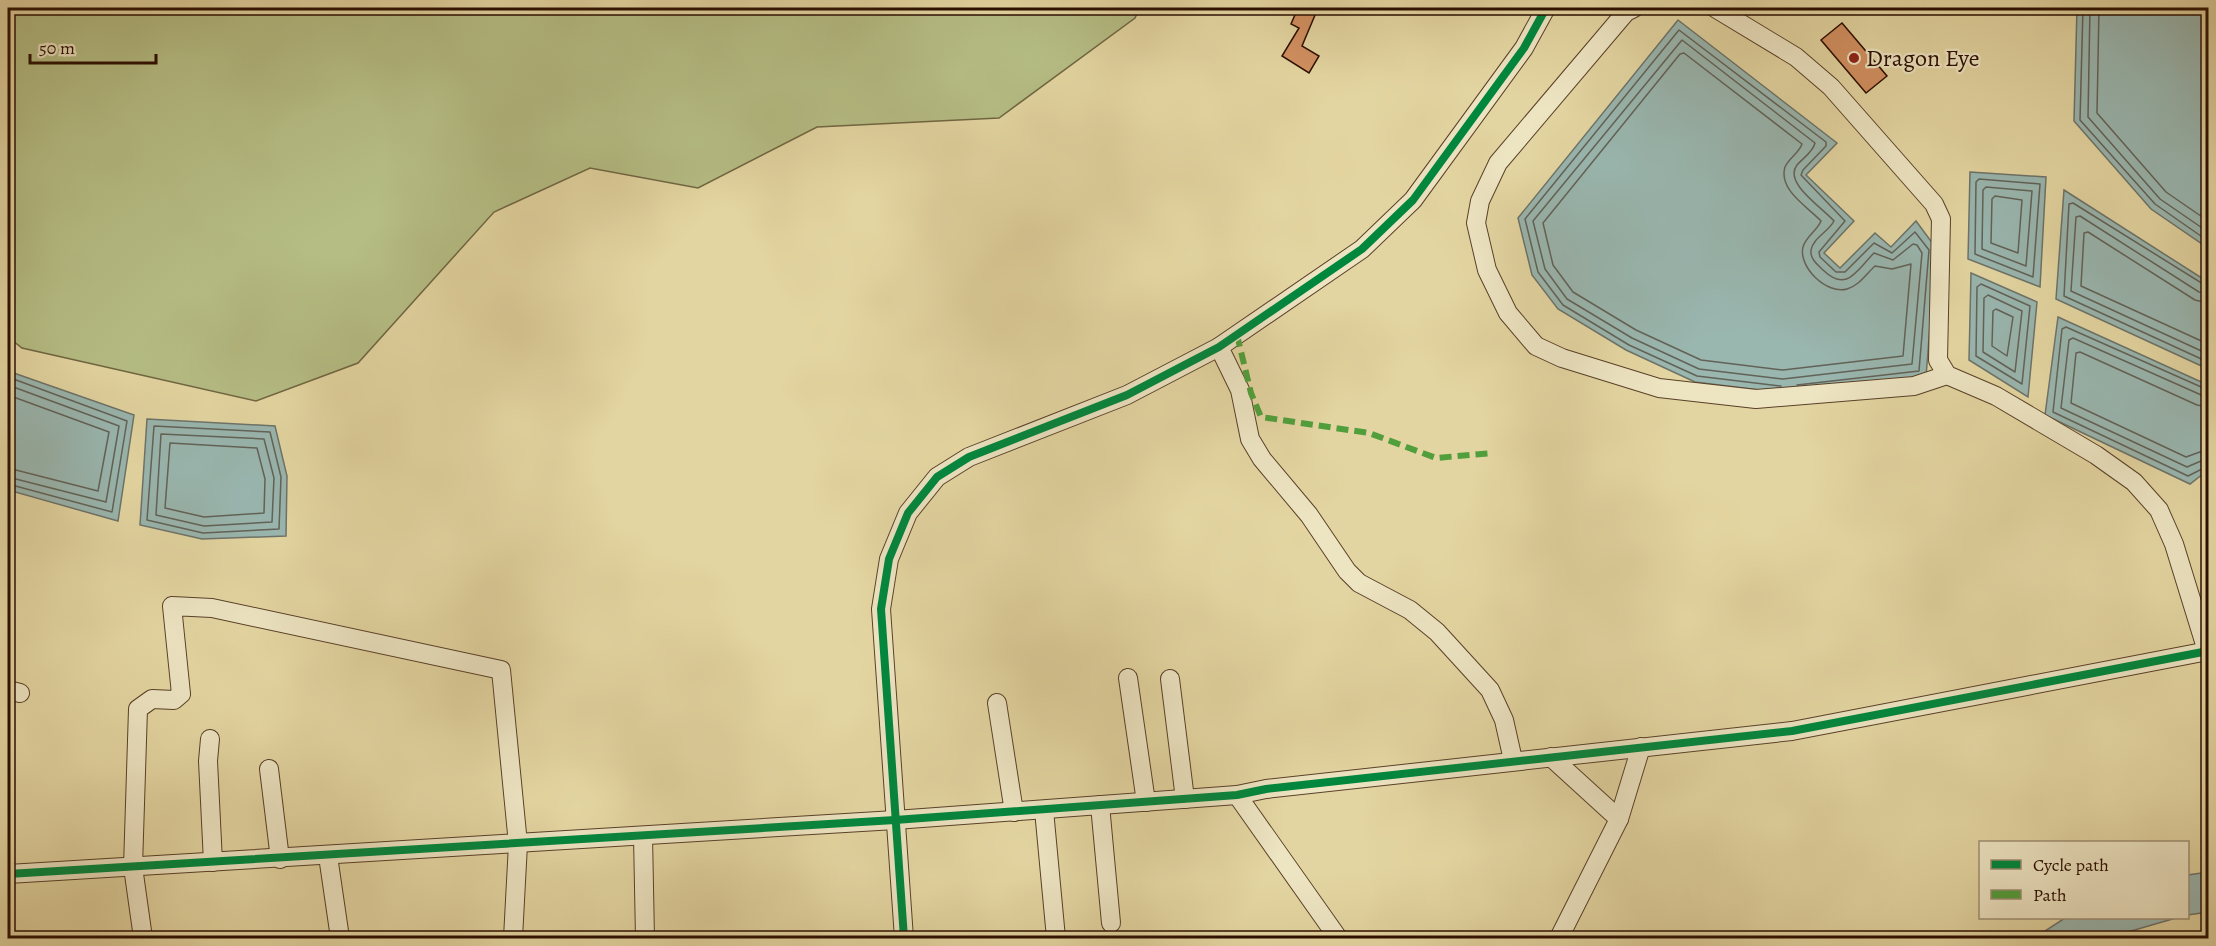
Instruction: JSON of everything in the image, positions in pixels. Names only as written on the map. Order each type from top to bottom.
[{"type":"street","points":[[904,939],[881,609],[889,559],[908,513],[938,477],[969,457],[1127,395],[1219,347],[1362,249],[1413,200],[1524,48],[1546,8]]},
{"type":"street","points":[[1634,8],[1626,12],[1498,163],[1480,201],[1476,223],[1487,270],[1515,321],[1536,346],[1562,358],[1659,388],[1756,399],[1914,387],[1947,375]]},
{"type":"street","points":[[8,874],[895,820],[1237,795],[1266,789],[1514,760],[1792,731],[2208,651],[2174,543],[2159,510],[2134,482],[2096,455],[1996,396],[1947,375],[1938,360],[1941,219],[1934,204],[1831,87],[1796,57],[1715,8]]},
{"type":"street","points":[[1219,347],[1240,390],[1250,439],[1262,459],[1309,515],[1347,571],[1359,583],[1410,610],[1437,632],[1490,690],[1504,720],[1514,760]]},
{"type":"street","points":[[143,939],[133,867],[138,709],[152,699],[174,700],[181,694],[172,606],[212,608],[501,670],[518,844],[513,939]]},
{"type":"street","points":[[1128,678],[1146,802]]},
{"type":"street","points":[[1170,679],[1185,799]]},
{"type":"street","points":[[997,703],[1014,812]]},
{"type":"street","points":[[210,739],[208,761],[213,862]]},
{"type":"street","points":[[1559,939],[1619,819],[1641,747]]},
{"type":"street","points":[[1551,757],[1619,819]]},
{"type":"street","points":[[269,769],[280,859]]},
{"type":"street","points":[[1237,795],[1338,939]]},
{"type":"street","points":[[1100,805],[1111,923]]},
{"type":"street","points":[[1044,810],[1056,939]]},
{"type":"street","points":[[643,836],[645,939]]},
{"type":"street","points":[[328,856],[340,939]]},
{"type":"green space","points":[[8,8],[1140,8],[1135,18],[999,118],[817,127],[698,188],[590,168],[494,212],[358,363],[256,401],[22,348],[8,337]]},
{"type":"water","points":[[2077,8],[2208,8],[2208,248],[2151,209],[2074,121]]},
{"type":"water","points":[[1678,20],[1837,143],[1806,175],[1854,221],[1824,253],[1840,268],[1875,233],[1891,247],[1916,221],[1936,248],[1926,377],[1783,393],[1695,382],[1626,350],[1558,309],[1532,275],[1518,218]]},
{"type":"water","points":[[1970,172],[2046,177],[2040,287],[1968,259]]},
{"type":"water","points":[[2064,190],[2208,282],[2208,369],[2056,299]]},
{"type":"water","points":[[1971,273],[2037,302],[2028,397],[1969,360]]},
{"type":"water","points":[[2058,317],[2208,385],[2208,470],[2190,484],[2045,415]]},
{"type":"water","points":[[8,371],[134,415],[118,521],[8,490]]},
{"type":"water","points":[[147,419],[275,426],[287,476],[286,536],[202,539],[140,525]]},
{"type":"water","points":[[2208,872],[2208,912],[2189,915],[2189,875]]},
{"type":"water","points":[[2063,919],[2173,919],[2107,938],[2034,938]]},
{"type":"building","points":[[1298,8],[1318,8],[1302,46],[1319,56],[1309,73],[1282,56],[1299,28],[1291,24]]},
{"type":"building","name":"Dragon Eye","points":[[1842,23],[1887,76],[1866,93],[1821,40]]},
{"type":"marked path","points":[[1237,335],[1251,393],[1261,417],[1369,433],[1436,458],[1493,453]]},
{"type":"cycle path","points":[[904,938],[881,609],[889,559],[908,513],[937,477],[969,457],[1127,395],[1219,347],[1362,249],[1413,200],[1524,48],[1546,8]]},
{"type":"cycle path","points":[[8,874],[895,820],[1237,795],[1266,789],[1792,731],[2208,651]]},
{"type":"place","name":"Dragon Eye","points":[[1854,58]]}]
